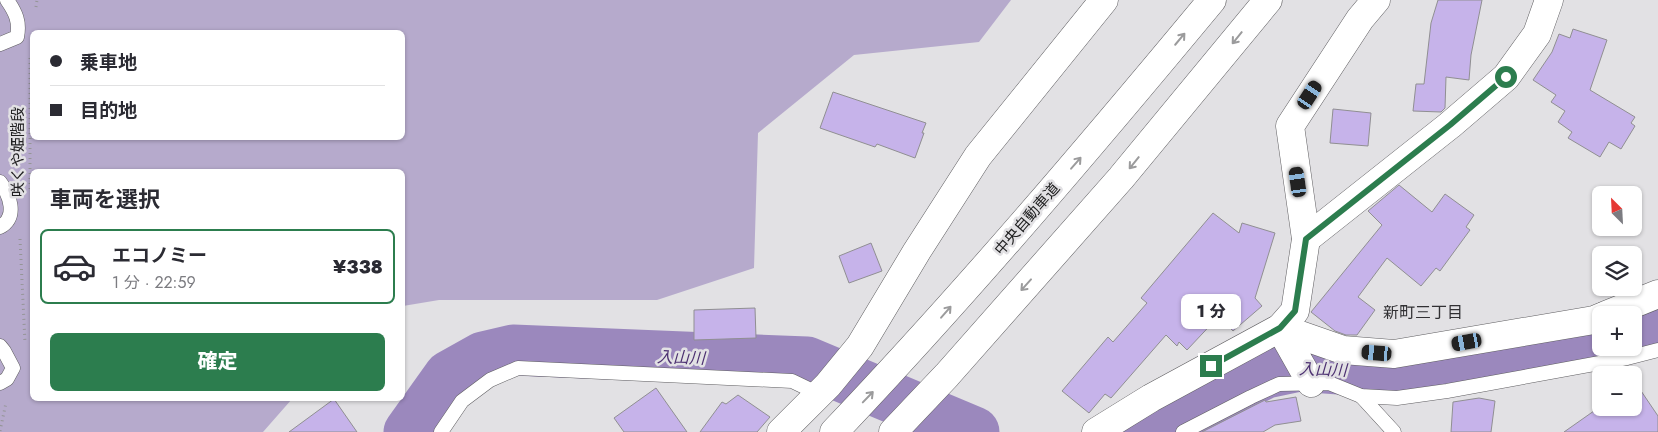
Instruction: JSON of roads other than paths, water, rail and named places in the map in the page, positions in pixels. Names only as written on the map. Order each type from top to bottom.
[{"type":"main road","points":[[781,432],[823,390],[860,346],[917,251],[978,156],[1104,0]]},
{"type":"main road","name":"中央自動車道","points":[[834,432],[914,348],[1082,156],[1212,0]]},
{"type":"main road","points":[[893,432],[1121,178],[1268,0]]},
{"type":"main road","points":[[1310,380],[1286,338],[1295,311],[1306,239],[1290,126],[1360,19],[1376,0]]},
{"type":"main road","points":[[1306,239],[1450,125],[1506,77],[1536,34],[1549,0]]},
{"type":"main road","points":[[1628,306],[1658,294]]},
{"type":"main road","points":[[1096,432],[1151,398],[1286,338],[1342,350],[1394,354],[1592,320]]},
{"type":"lane","points":[[0,44],[17,37],[19,26],[16,12],[7,0]]},
{"type":"lane","points":[[0,182],[6,191],[12,212],[6,224],[0,227]]},
{"type":"lane","points":[[0,346],[12,368],[7,379],[0,383]]},
{"type":"lane","points":[[1184,432],[1279,384],[1310,380],[1329,383],[1361,396],[1398,398],[1448,391],[1627,358],[1658,350]]},
{"type":"lane","points":[[441,432],[462,401],[490,380],[518,368],[792,381],[823,390]]},
{"type":"lane","points":[[1361,396],[1394,432]]},
{"type":"waterway","name":"入山川","points":[[1642,333],[1658,328]]},
{"type":"waterway","name":"入山川","points":[[1147,432],[1266,373],[1299,366],[1393,373],[1551,353],[1592,344]]},
{"type":"waterway","name":"入山川","points":[[409,432],[449,376],[483,357],[513,350],[807,362],[974,432]]},
{"type":"district","name":"新町三丁目","points":[[1423,312]]}]
